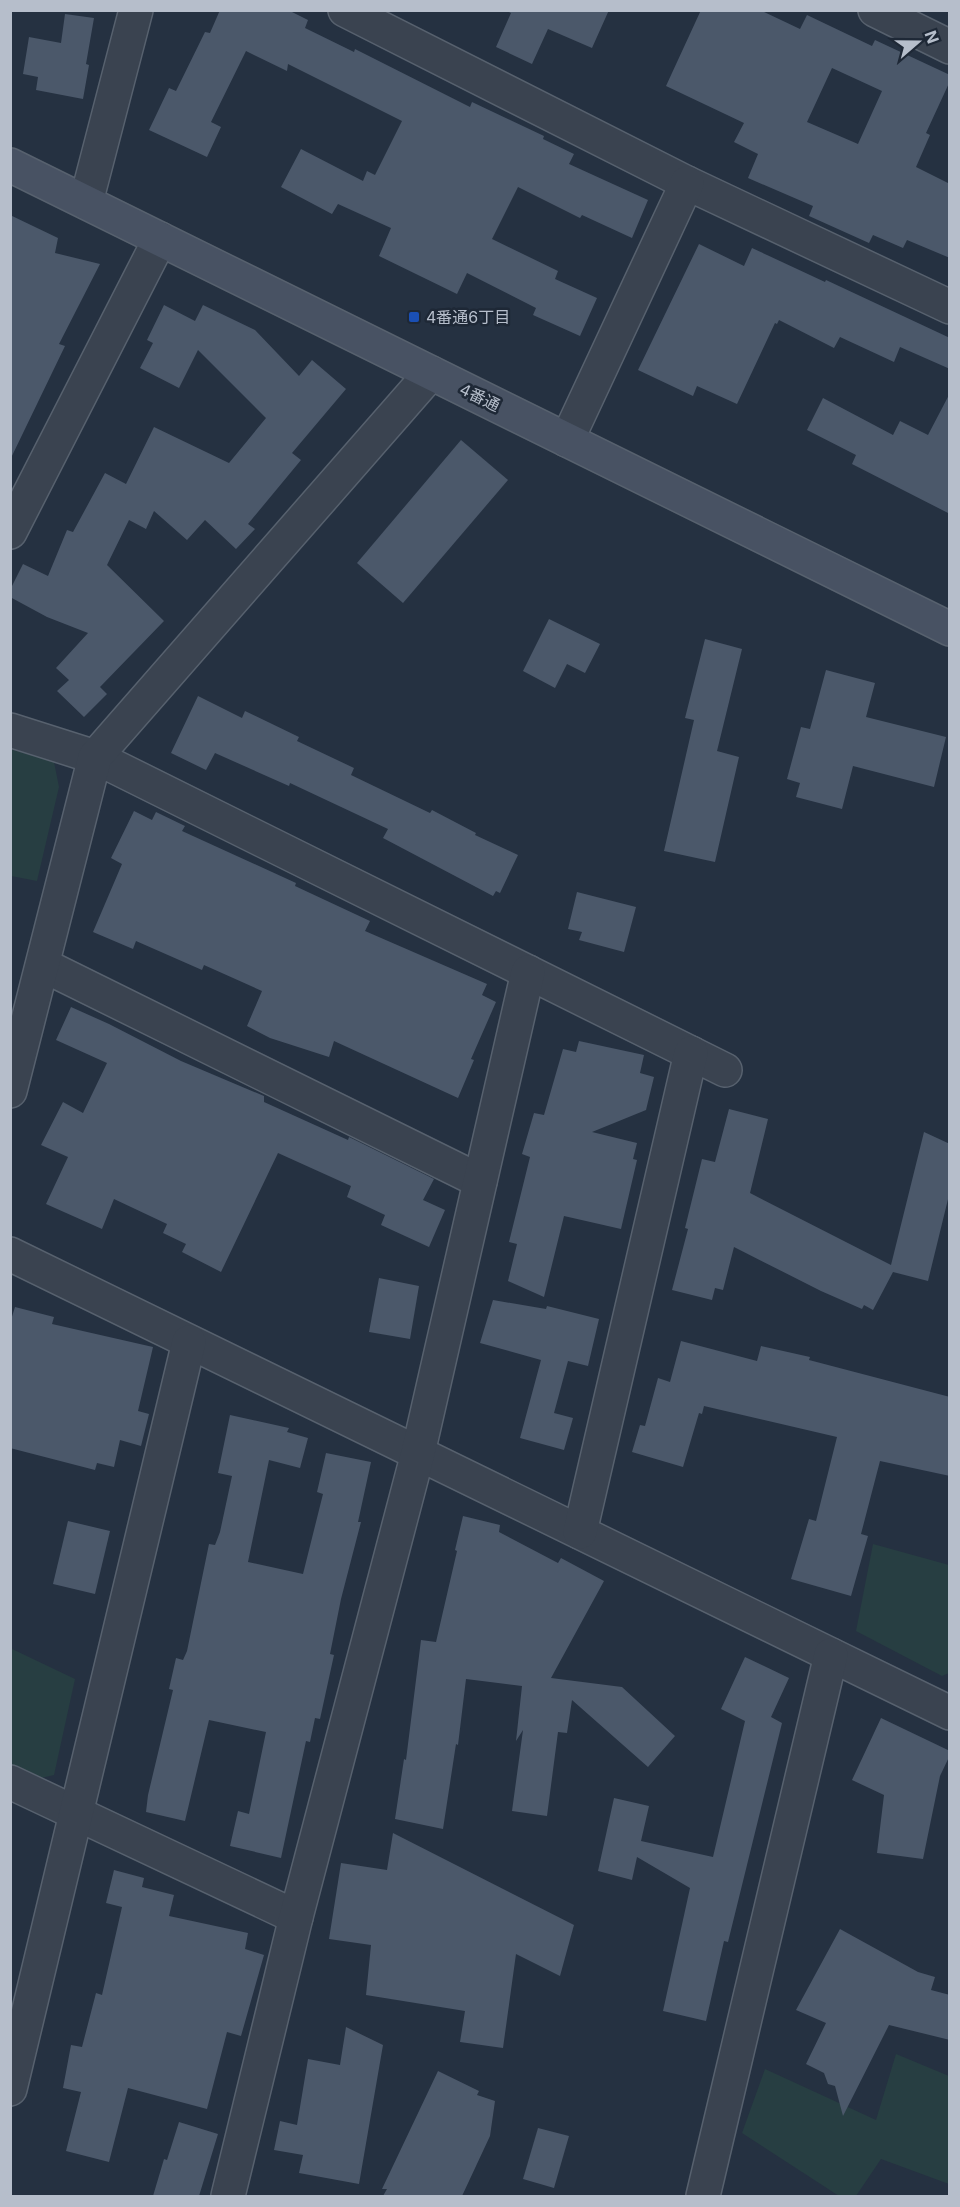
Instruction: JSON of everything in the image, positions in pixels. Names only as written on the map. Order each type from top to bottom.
[{"type":"street","points":[[86,202],[136,10]]},
{"type":"street","points":[[345,10],[687,183],[950,307]]},
{"type":"street","points":[[875,10],[950,47]]},
{"type":"street","name":"4番通","points":[[10,165],[950,629]]},
{"type":"street","points":[[567,440],[687,183]]},
{"type":"street","points":[[10,532],[160,239]]},
{"type":"street","points":[[10,1091],[95,757],[431,373]]},
{"type":"street","points":[[10,729],[95,757],[725,1070]]},
{"type":"street","points":[[43,965],[480,1181]]},
{"type":"street","points":[[228,2196],[296,1917],[418,1453],[528,972]]},
{"type":"street","points":[[580,1532],[691,1053]]},
{"type":"street","points":[[10,1254],[950,1713]]},
{"type":"street","points":[[10,2089],[189,1342]]},
{"type":"street","points":[[703,2196],[831,1655]]},
{"type":"street","points":[[10,1782],[296,1917]]},
{"type":"green space","points":[[10,749],[54,762],[59,787],[37,881],[11,876]]},
{"type":"green space","points":[[873,1544],[949,1565],[949,1673],[942,1676],[856,1631]]},
{"type":"green space","points":[[10,1648],[75,1679],[54,1775],[37,1779],[11,1766]]},
{"type":"green space","points":[[896,2054],[949,2076],[949,2184],[881,2159],[856,2196],[839,2196],[742,2133],[765,2069],[876,2120]]},
{"type":"building","points":[[220,10],[288,10],[308,20],[305,28],[354,52],[355,49],[470,107],[472,102],[544,136],[543,139],[574,154],[569,164],[648,200],[632,238],[582,215],[580,218],[518,187],[492,239],[558,271],[555,279],[597,298],[580,336],[533,315],[536,308],[467,273],[457,294],[379,256],[391,228],[338,204],[332,214],[281,187],[301,149],[363,181],[367,171],[375,175],[402,121],[288,64],[287,71],[246,51],[211,122],[221,127],[207,157],[149,130],[169,88],[176,91],[205,32],[210,33]]},
{"type":"building","points":[[505,10],[609,10],[592,48],[548,29],[532,64],[496,47],[511,13]]},
{"type":"building","points":[[701,10],[760,10],[800,29],[807,15],[872,46],[875,40],[950,75],[950,81],[926,133],[930,135],[916,167],[950,184],[950,258],[907,240],[903,248],[873,235],[869,243],[809,216],[813,206],[748,178],[758,154],[734,142],[744,123],[666,86]],"holes":[[[832,68],[882,91],[858,144],[807,122]]]},
{"type":"building","points":[[65,14],[94,18],[83,99],[36,90],[38,77],[23,74],[29,37],[61,43]]},
{"type":"building","points":[[10,215],[58,238],[55,253],[100,264],[59,344],[65,346],[10,460]]},
{"type":"building","points":[[699,244],[744,266],[752,248],[950,338],[950,369],[900,347],[894,362],[840,337],[834,348],[779,320],[777,324],[775,323],[737,404],[697,386],[693,396],[638,370]]},
{"type":"building","points":[[164,305],[195,321],[203,305],[255,330],[299,376],[312,360],[346,389],[292,453],[301,460],[248,524],[255,529],[236,549],[205,520],[187,540],[154,511],[146,529],[129,520],[107,565],[164,621],[100,687],[107,694],[84,717],[57,691],[69,680],[56,668],[88,633],[47,617],[10,597],[10,590],[23,564],[48,576],[67,530],[73,532],[105,473],[126,484],[154,427],[229,463],[266,418],[198,350],[179,388],[140,368],[153,343],[147,340]]},
{"type":"building","points":[[950,393],[950,514],[852,464],[856,455],[807,430],[823,398],[893,435],[900,421],[928,435]]},
{"type":"building","points":[[461,440],[508,480],[403,603],[357,563]]},
{"type":"building","points":[[549,619],[600,644],[585,673],[567,664],[555,688],[523,671]]},
{"type":"building","points":[[705,639],[742,649],[717,751],[739,757],[715,862],[664,851],[694,720],[685,718]]},
{"type":"building","points":[[826,670],[875,683],[866,717],[946,737],[934,787],[853,766],[842,809],[796,797],[800,783],[787,779],[801,727],[810,729]]},
{"type":"building","points":[[198,696],[242,718],[245,711],[299,737],[297,741],[354,768],[351,775],[430,813],[432,810],[476,833],[475,835],[518,855],[500,893],[496,891],[493,896],[383,838],[388,829],[290,783],[289,786],[215,753],[206,770],[171,753]]},
{"type":"building","points":[[134,811],[152,820],[156,812],[185,826],[182,831],[296,883],[295,886],[370,921],[365,931],[487,984],[482,995],[496,1002],[471,1059],[474,1060],[458,1098],[334,1041],[329,1057],[270,1038],[247,1026],[262,991],[204,965],[202,970],[136,941],[133,949],[93,932],[122,864],[111,858]]},
{"type":"building","points":[[577,892],[636,907],[624,952],[579,940],[582,932],[568,929]]},
{"type":"building","points":[[71,1007],[181,1061],[264,1096],[264,1102],[348,1140],[349,1137],[434,1179],[423,1200],[445,1210],[429,1247],[381,1225],[385,1215],[347,1197],[351,1186],[278,1153],[221,1272],[182,1252],[186,1244],[163,1233],[167,1224],[114,1199],[102,1229],[46,1204],[68,1157],[41,1145],[63,1102],[83,1113],[107,1063],[56,1040]]},
{"type":"building","points":[[579,1041],[644,1055],[640,1073],[654,1077],[646,1110],[592,1132],[637,1143],[633,1159],[637,1160],[621,1229],[564,1216],[544,1297],[508,1281],[517,1244],[509,1242],[530,1157],[522,1154],[534,1113],[544,1115],[563,1049],[576,1052]]},
{"type":"building","points":[[729,1109],[768,1119],[750,1193],[891,1265],[924,1132],[950,1144],[950,1191],[928,1281],[893,1272],[873,1310],[864,1305],[862,1309],[734,1247],[723,1290],[715,1288],[712,1300],[672,1290],[688,1229],[685,1228],[702,1159],[715,1162]]},
{"type":"building","points":[[379,1278],[419,1286],[410,1339],[369,1332]]},
{"type":"building","points":[[493,1300],[546,1309],[547,1306],[599,1319],[588,1366],[568,1361],[554,1413],[573,1418],[564,1450],[520,1438],[541,1360],[480,1343]]},
{"type":"building","points":[[15,1307],[54,1317],[52,1324],[153,1347],[138,1411],[149,1414],[141,1446],[120,1440],[114,1467],[97,1463],[95,1470],[10,1448],[10,1323]]},
{"type":"building","points":[[681,1341],[757,1361],[761,1346],[810,1357],[809,1360],[950,1397],[950,1476],[880,1461],[861,1534],[868,1536],[851,1596],[791,1579],[809,1519],[816,1521],[837,1437],[704,1406],[702,1414],[699,1413],[683,1467],[632,1452],[640,1425],[645,1426],[658,1378],[670,1382]]},
{"type":"building","points":[[230,1415],[289,1428],[287,1432],[308,1438],[300,1468],[269,1460],[248,1562],[303,1574],[323,1494],[317,1492],[326,1453],[371,1462],[358,1522],[361,1522],[341,1599],[330,1654],[334,1655],[320,1719],[315,1718],[310,1742],[306,1741],[281,1858],[230,1846],[238,1811],[249,1814],[266,1732],[209,1720],[185,1821],[146,1812],[173,1690],[169,1689],[176,1658],[183,1660],[187,1651],[209,1544],[215,1545],[220,1532],[232,1476],[218,1473]]},
{"type":"building","points":[[463,1516],[500,1525],[499,1532],[558,1563],[561,1558],[604,1581],[551,1678],[622,1687],[675,1736],[648,1767],[572,1700],[567,1733],[558,1732],[547,1816],[512,1811],[523,1730],[516,1741],[522,1686],[466,1679],[458,1745],[456,1744],[443,1829],[395,1819],[404,1759],[406,1760],[421,1640],[436,1642]]},
{"type":"building","points":[[68,1521],[110,1531],[95,1594],[53,1584]]},
{"type":"building","points":[[745,1657],[789,1678],[771,1717],[782,1723],[728,1942],[724,1941],[706,2021],[663,2011],[690,1888],[637,1857],[632,1880],[598,1871],[614,1798],[649,1806],[641,1841],[713,1857],[745,1721],[721,1709]]},
{"type":"building","points":[[881,1718],[950,1751],[940,1776],[923,1859],[877,1853],[884,1795],[852,1780]]},
{"type":"building","points":[[393,1833],[574,1925],[560,1976],[516,1954],[503,2048],[460,2042],[465,2011],[366,1995],[371,1945],[329,1939],[341,1863],[387,1870]]},
{"type":"building","points":[[114,1870],[144,1878],[142,1887],[174,1895],[169,1916],[248,1933],[245,1949],[264,1955],[241,2036],[227,2032],[207,2109],[128,2088],[109,2162],[66,2151],[81,2092],[63,2088],[71,2045],[82,2047],[96,1993],[102,1995],[122,1907],[106,1903]]},
{"type":"building","points":[[840,1929],[918,1972],[935,1977],[931,1990],[950,1995],[950,2040],[889,2025],[843,2116],[835,2086],[828,2084],[824,2073],[806,2064],[826,2023],[796,2010]]},
{"type":"building","points":[[346,2027],[383,2045],[359,2184],[299,2173],[303,2155],[274,2150],[280,2121],[297,2125],[308,2059],[340,2065]]},
{"type":"building","points":[[438,2071],[479,2091],[477,2095],[495,2101],[490,2136],[462,2196],[383,2196],[387,2189],[382,2189]]},
{"type":"building","points":[[179,2122],[218,2134],[199,2196],[153,2196],[164,2159],[167,2160]]},
{"type":"building","points":[[538,2128],[569,2136],[554,2188],[523,2179]]},
{"type":"place","name":"4番通6丁目","points":[[414,317]]}]
